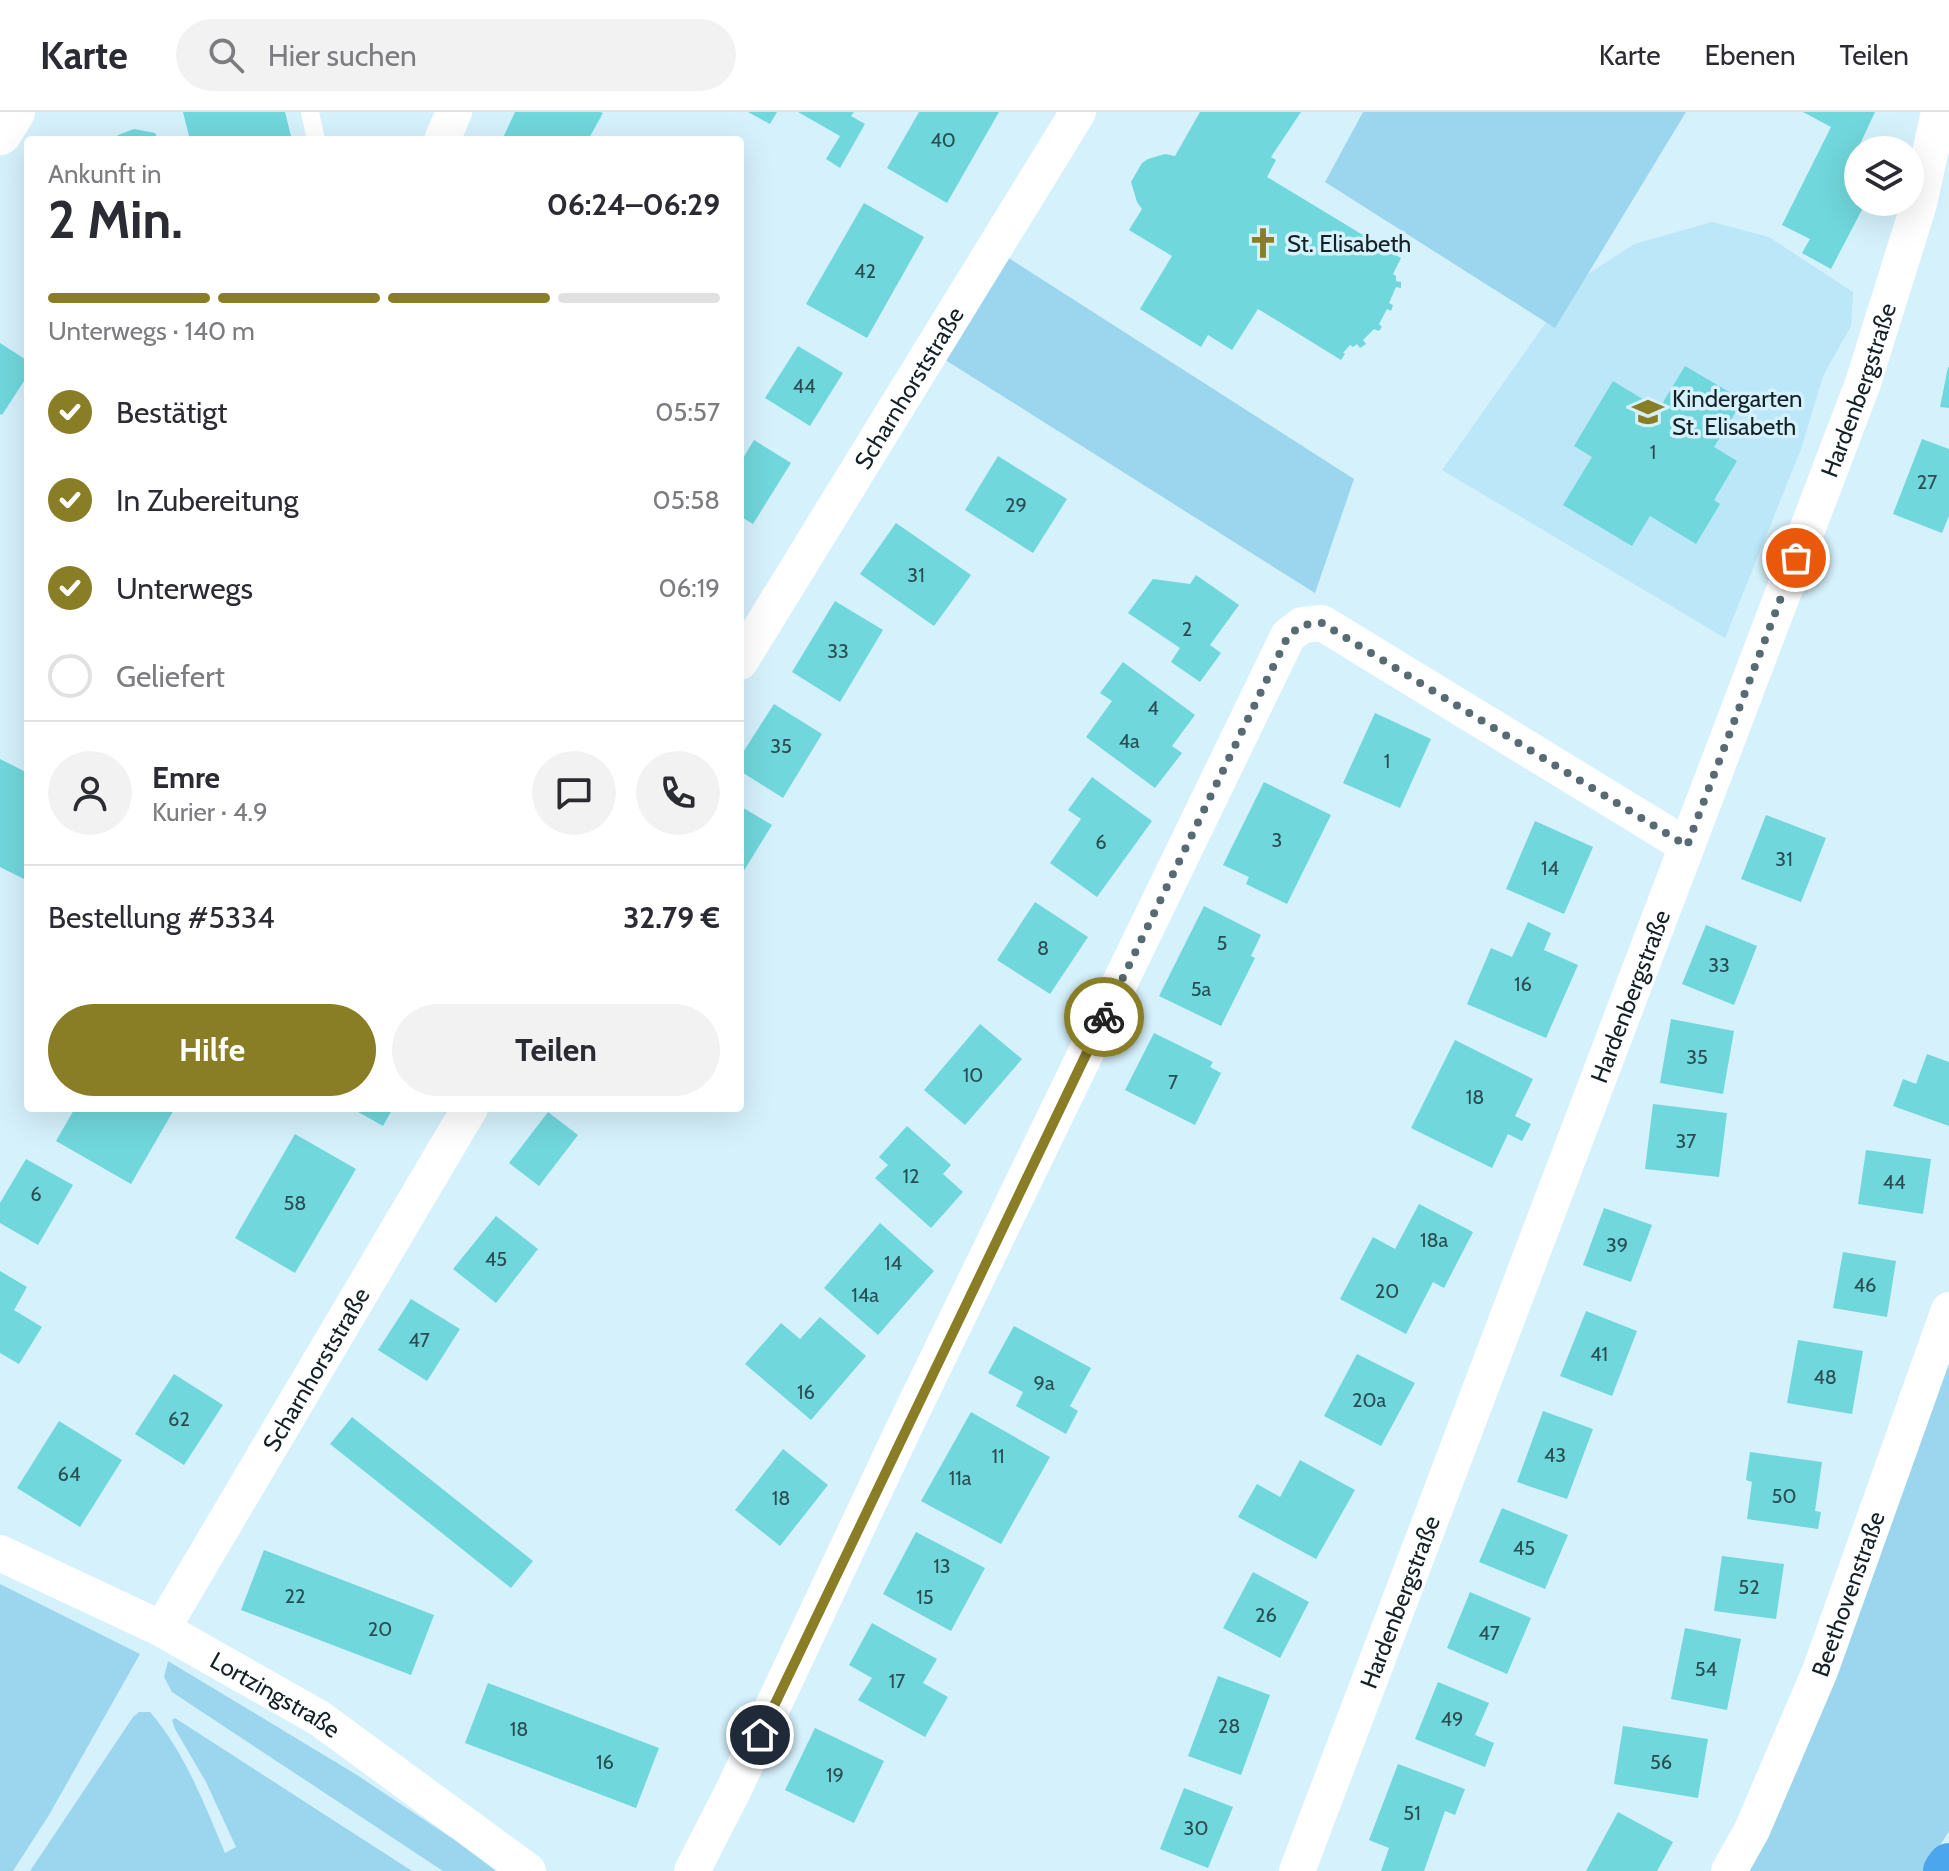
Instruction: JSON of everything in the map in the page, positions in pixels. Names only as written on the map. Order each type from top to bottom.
[{"type":"highway","points":[[1945,1871],[1949,1865]]},
{"type":"street","points":[[0,133],[13,112]]},
{"type":"street","points":[[444,136],[454,112]]},
{"type":"street","name":"Hardenbergstraße","points":[[1297,1871],[1863,383],[1919,204],[1939,112]]},
{"type":"street","name":"Scharnhorststraße","points":[[744,655],[1073,114]]},
{"type":"street","points":[[692,1871],[1288,636],[1302,625],[1322,623],[1687,846]]},
{"type":"street","name":"Scharnhorststraße","points":[[162,1629],[468,1112]]},
{"type":"street","name":"Beethovenstraße","points":[[1729,1871],[1752,1830],[1820,1671],[1949,1310]]},
{"type":"street","name":"Lortzingstraße","points":[[0,1553],[162,1629],[319,1718],[528,1871]]},
{"type":"lane","points":[[310,112],[315,136]]},
{"type":"shaded area","points":[[1363,112],[1686,112],[1555,328],[1325,182]]},
{"type":"shaded area","name":"Kindergarten St. Elisabeth","points":[[1712,222],[1769,237],[1853,292],[1851,326],[1823,376],[1801,449],[1725,638],[1442,470],[1573,284],[1634,244]]},
{"type":"shaded area","points":[[993,248],[1354,479],[1315,593],[931,351]]},
{"type":"shaded area","points":[[1949,1362],[1949,1831],[1924,1871],[1740,1871]]},
{"type":"shaded area","points":[[0,1584],[140,1654],[49,1815],[13,1871],[0,1871]]},
{"type":"shaded area","points":[[168,1661],[357,1775],[496,1871],[443,1871],[172,1692],[164,1677]]},
{"type":"shaded area","points":[[139,1712],[150,1712],[173,1744],[193,1779],[225,1853],[236,1847],[206,1782],[175,1729],[172,1720],[175,1718],[412,1871],[30,1871]]},
{"type":"building","points":[[183,112],[285,112],[291,136],[189,136]]},
{"type":"building","points":[[515,112],[603,113],[590,136],[504,136]]},
{"type":"building","points":[[748,112],[777,112],[770,124]]},
{"type":"building","points":[[798,112],[854,112],[851,116],[865,124],[840,168],[826,159],[840,136]]},
{"type":"building","points":[[919,112],[999,112],[947,203],[887,168]]},
{"type":"building","name":"St. Elisabeth","points":[[1200,112],[1301,112],[1271,157],[1276,160],[1267,177],[1401,258],[1393,274],[1396,281],[1401,282],[1401,288],[1396,287],[1389,303],[1393,305],[1391,311],[1387,309],[1379,324],[1382,327],[1379,331],[1374,329],[1363,340],[1366,344],[1360,348],[1357,344],[1353,347],[1350,345],[1341,360],[1258,309],[1232,350],[1208,335],[1201,347],[1140,309],[1172,256],[1129,230],[1142,209],[1131,182],[1142,163],[1148,159],[1165,154],[1175,156]]},
{"type":"building","points":[[1803,112],[1875,112],[1864,136],[1844,136],[1844,216],[1859,216],[1831,269],[1802,253],[1810,239],[1782,225],[1831,127]]},
{"type":"building","points":[[134,129],[155,133],[156,136],[117,136]]},
{"type":"building","points":[[864,203],[924,237],[867,338],[806,304]]},
{"type":"building","points":[[0,343],[24,358],[24,381],[0,414]]},
{"type":"building","points":[[798,346],[843,373],[810,426],[765,398]]},
{"type":"building","points":[[1685,366],[1743,400],[1714,447],[1737,461],[1714,500],[1720,504],[1696,544],[1650,516],[1632,546],[1563,505],[1592,457],[1574,446],[1613,381],[1659,409]]},
{"type":"building","points":[[1949,367],[1949,408],[1940,407]]},
{"type":"building","points":[[1922,439],[1949,449],[1949,516],[1942,533],[1893,514]]},
{"type":"building","points":[[754,440],[791,463],[753,524],[744,518],[744,456]]},
{"type":"building","points":[[998,456],[1067,499],[1033,553],[965,510]]},
{"type":"building","points":[[896,523],[971,575],[934,626],[860,574]]},
{"type":"building","points":[[1196,575],[1239,605],[1210,645],[1221,653],[1200,682],[1171,662],[1180,648],[1128,613],[1153,579],[1190,584]]},
{"type":"building","points":[[835,601],[883,630],[840,702],[792,672]]},
{"type":"building","points":[[1123,662],[1195,715],[1172,746],[1182,753],[1155,788],[1086,737],[1112,701],[1100,693]]},
{"type":"building","points":[[774,704],[822,734],[783,798],[744,774],[744,751]]},
{"type":"building","points":[[1375,713],[1431,739],[1400,808],[1343,783]]},
{"type":"building","points":[[0,759],[24,771],[24,879],[0,867]]},
{"type":"building","points":[[1092,777],[1152,821],[1097,897],[1050,863],[1081,819],[1068,810]]},
{"type":"building","points":[[1264,782],[1331,815],[1287,904],[1246,884],[1249,877],[1223,865]]},
{"type":"building","points":[[744,808],[772,825],[744,870]]},
{"type":"building","points":[[1766,815],[1826,838],[1801,902],[1741,879]]},
{"type":"building","points":[[1535,821],[1593,847],[1564,914],[1506,889]]},
{"type":"building","points":[[1035,902],[1088,937],[1050,994],[997,960]]},
{"type":"building","points":[[1204,906],[1261,935],[1251,956],[1255,958],[1221,1026],[1159,996]]},
{"type":"building","points":[[1528,922],[1551,933],[1544,950],[1578,965],[1546,1038],[1467,1004],[1491,948],[1512,957]]},
{"type":"building","points":[[1706,925],[1757,946],[1734,1005],[1682,984]]},
{"type":"building","points":[[1671,1019],[1734,1031],[1723,1094],[1660,1083]]},
{"type":"building","points":[[980,1024],[1022,1059],[965,1125],[924,1090]]},
{"type":"building","points":[[1154,1033],[1213,1062],[1210,1067],[1221,1073],[1195,1125],[1125,1090]]},
{"type":"building","points":[[1455,1040],[1533,1079],[1515,1116],[1531,1124],[1522,1141],[1508,1134],[1492,1168],[1411,1128]]},
{"type":"building","points":[[1927,1054],[1949,1062],[1949,1126],[1893,1106],[1903,1079],[1916,1084]]},
{"type":"building","points":[[1653,1104],[1727,1113],[1719,1177],[1645,1169]]},
{"type":"building","points":[[73,1112],[173,1112],[131,1184],[56,1141]]},
{"type":"building","points":[[358,1112],[391,1112],[383,1126]]},
{"type":"building","points":[[548,1112],[578,1135],[539,1186],[509,1163]]},
{"type":"building","points":[[907,1126],[951,1165],[943,1174],[963,1192],[931,1228],[875,1178],[888,1165],[879,1157]]},
{"type":"building","points":[[295,1134],[356,1169],[295,1273],[235,1238]]},
{"type":"building","points":[[1866,1150],[1931,1159],[1923,1214],[1858,1204]]},
{"type":"building","points":[[26,1159],[73,1185],[38,1245],[0,1223],[0,1203]]},
{"type":"building","points":[[1419,1204],[1473,1232],[1444,1288],[1433,1282],[1406,1334],[1340,1299],[1373,1237],[1395,1249]]},
{"type":"building","points":[[1604,1208],[1652,1225],[1631,1282],[1583,1265]]},
{"type":"building","points":[[496,1216],[538,1249],[496,1303],[453,1269]]},
{"type":"building","points":[[880,1223],[934,1271],[878,1335],[824,1288]]},
{"type":"building","points":[[1843,1252],[1896,1261],[1887,1317],[1833,1308]]},
{"type":"building","points":[[0,1271],[27,1287],[14,1310],[42,1327],[19,1364],[0,1353]]},
{"type":"building","points":[[411,1299],[460,1329],[427,1381],[378,1350]]},
{"type":"building","points":[[1586,1311],[1637,1331],[1612,1396],[1560,1376]]},
{"type":"building","points":[[820,1317],[866,1356],[811,1420],[745,1364],[781,1323],[800,1339]]},
{"type":"building","points":[[1014,1326],[1091,1368],[1070,1406],[1078,1411],[1066,1434],[1016,1406],[1023,1392],[988,1373]]},
{"type":"building","points":[[1798,1340],[1863,1351],[1852,1414],[1787,1403]]},
{"type":"building","points":[[1357,1354],[1415,1383],[1381,1446],[1324,1416]]},
{"type":"building","points":[[174,1374],[223,1405],[184,1465],[135,1434]]},
{"type":"building","points":[[1543,1411],[1593,1429],[1567,1499],[1517,1482]]},
{"type":"building","points":[[971,1412],[1050,1457],[1001,1544],[921,1501]]},
{"type":"building","points":[[352,1417],[533,1561],[511,1588],[330,1444]]},
{"type":"building","points":[[59,1421],[122,1460],[80,1527],[17,1488]]},
{"type":"building","points":[[783,1449],[828,1485],[780,1546],[735,1510]]},
{"type":"building","points":[[1750,1452],[1822,1462],[1815,1511],[1821,1512],[1818,1529],[1747,1519],[1752,1482],[1746,1480]]},
{"type":"building","points":[[1300,1460],[1355,1490],[1316,1559],[1238,1517],[1257,1484],[1280,1497]]},
{"type":"building","points":[[1502,1508],[1568,1535],[1545,1589],[1479,1562]]},
{"type":"building","points":[[916,1532],[985,1568],[951,1631],[883,1594]]},
{"type":"building","points":[[264,1550],[434,1615],[411,1675],[241,1610]]},
{"type":"building","points":[[1722,1556],[1784,1564],[1776,1619],[1714,1611]]},
{"type":"building","points":[[1253,1572],[1309,1602],[1280,1658],[1223,1628]]},
{"type":"building","points":[[1470,1592],[1531,1618],[1507,1674],[1447,1648]]},
{"type":"building","points":[[872,1623],[937,1659],[923,1683],[948,1697],[925,1737],[858,1700],[872,1678],[849,1665]]},
{"type":"building","points":[[1685,1628],[1741,1639],[1727,1710],[1671,1699]]},
{"type":"building","points":[[1218,1676],[1270,1695],[1241,1775],[1188,1756]]},
{"type":"building","points":[[1438,1682],[1489,1703],[1475,1735],[1494,1743],[1485,1767],[1415,1739]]},
{"type":"building","points":[[488,1683],[659,1748],[636,1808],[465,1743]]},
{"type":"building","points":[[1623,1726],[1708,1739],[1698,1798],[1614,1784]]},
{"type":"building","points":[[815,1728],[884,1761],[854,1823],[785,1790]]},
{"type":"building","points":[[1398,1764],[1465,1789],[1455,1815],[1445,1811],[1424,1871],[1381,1871],[1389,1848],[1369,1840]]},
{"type":"building","points":[[1184,1788],[1233,1807],[1208,1868],[1160,1849]]},
{"type":"building","points":[[1618,1812],[1673,1842],[1657,1871],[1586,1871]]},
{"type":"way so far","points":[[1104,1017],[1288,636],[1302,625],[1322,623],[1687,846],[1796,558]]},
{"type":"place","name":"St. Elisabeth","points":[[1263,243]]},
{"type":"place","name":"Kindergarten St. Elisabeth","points":[[1648,412]]},
{"type":"route","points":[[760,1735],[904,1428],[1104,1017]]}]
